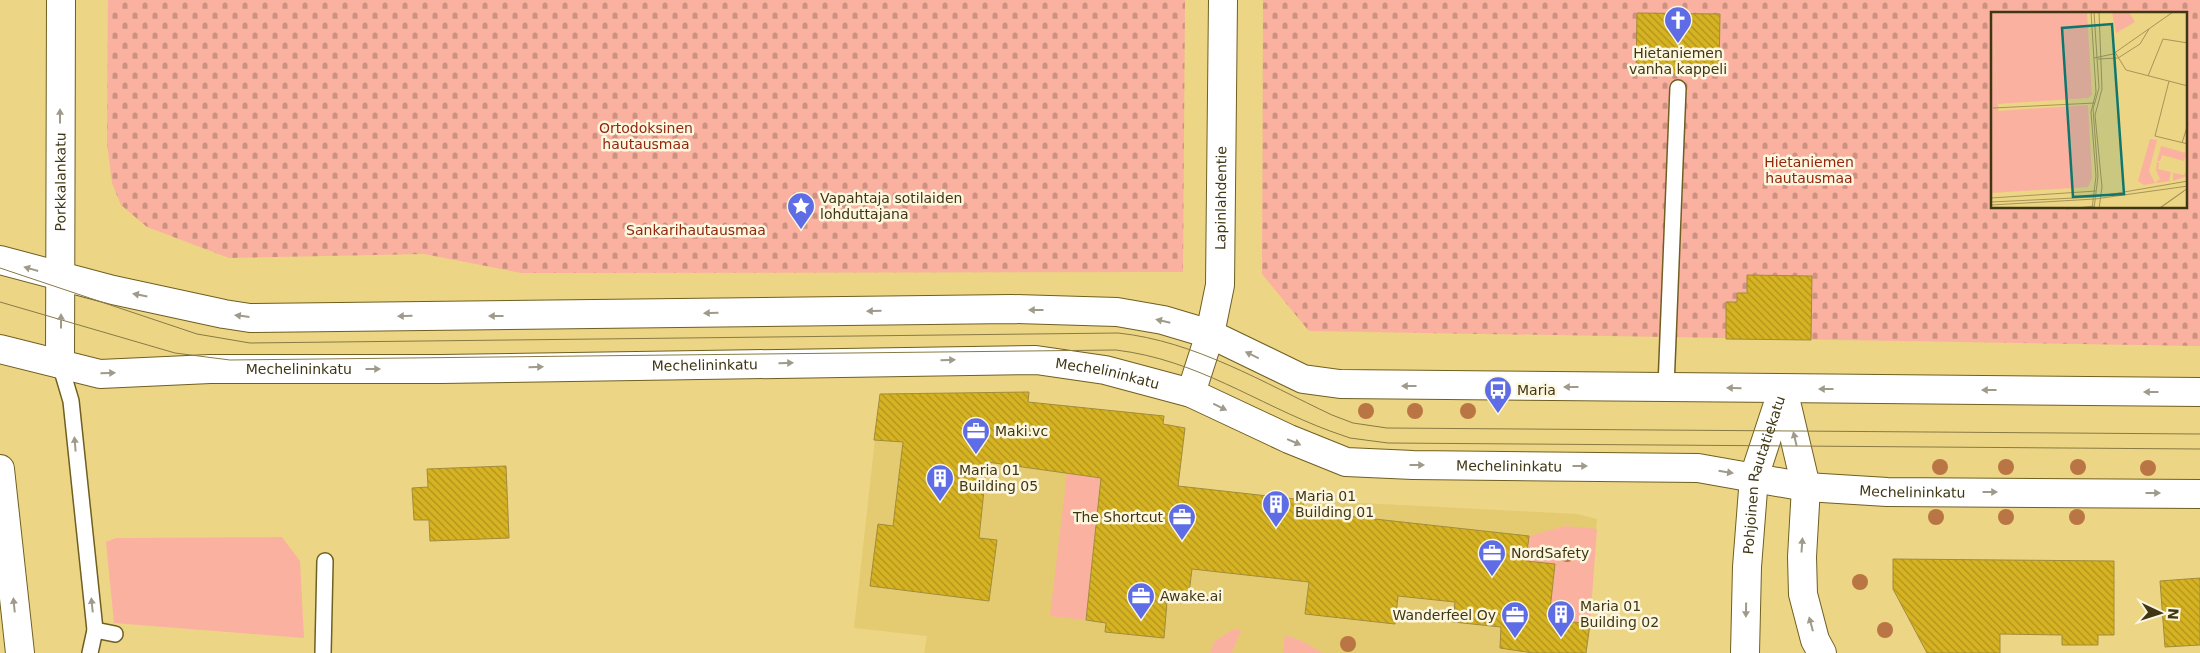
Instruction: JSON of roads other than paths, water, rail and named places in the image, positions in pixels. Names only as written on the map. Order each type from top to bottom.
[{"type":"main road","name":"Porkkalankatu","points":[[60,364],[61,0]]},
{"type":"main road","name":"Lapinlahdentie","points":[[1191,393],[1210,334],[1218,300],[1221,266],[1223,0]]},
{"type":"main road","points":[[0,260],[61,277],[224,314],[250,318],[1085,310],[1117,312],[1164,320],[1210,334],[1303,379],[1340,384],[2200,392]]},
{"type":"main road","name":"Mechelininkatu","points":[[0,349],[100,374],[210,370],[441,369],[1027,360],[1105,370],[1191,393],[1289,440],[1346,462],[1413,466],[1689,468],[1754,477],[1806,487],[1887,492],[2200,494]]},
{"type":"main road","name":"Pohjoinen Rautatiekatu","points":[[1745,653],[1747,567],[1754,477],[1783,389]]},
{"type":"main road","name":"Pohjoinen Rautatiekatu","points":[[1783,389],[1806,487],[1802,557],[1803,594],[1815,640],[1822,653]]},
{"type":"main road","points":[[0,469],[20,653]]},
{"type":"lane","points":[[1666,387],[1678,88]]},
{"type":"lane","points":[[60,364],[71,400],[95,630],[90,653]]},
{"type":"lane","points":[[323,653],[325,561]]},
{"type":"lane","points":[[95,630],[115,634]]},
{"type":"tram line","points":[[0,268],[197,334],[250,343],[1118,333],[1147,338],[1202,354],[1255,377],[1332,415],[1353,423],[1387,428],[2200,434]]},
{"type":"tram line","points":[[0,302],[175,353],[230,360],[1116,350],[1146,355],[1200,373],[1303,420],[1350,438],[1388,443],[2200,449]]},
{"type":"place","name":"Hietaniemen vanha kappeli","points":[[1678,44]]},
{"type":"place","name":"Vapahtaja sotilaiden lohduttajana","points":[[801,230]]},
{"type":"place","name":"Maria","points":[[1498,414]]},
{"type":"place","name":"Maki.vc","points":[[976,455]]},
{"type":"place","name":"Maria 01 Building 05","points":[[940,502]]},
{"type":"place","name":"Maria 01 Building 01","points":[[1276,528]]},
{"type":"place","name":"The Shortcut","points":[[1182,541]]},
{"type":"place","name":"NordSafety","points":[[1492,577]]},
{"type":"place","name":"Awake.ai","points":[[1141,620]]},
{"type":"place","name":"Maria 01 Building 02","points":[[1561,638]]},
{"type":"place","name":"Wanderfeel Oy","points":[[1515,639]]},
{"type":"park label","name":"Ortodoksinen hautausmaa","points":[[646,136]]},
{"type":"park label","name":"Hietaniemen hautausmaa","points":[[1809,170]]},
{"type":"park label","name":"Sankarihautausmaa","points":[[696,230]]}]
